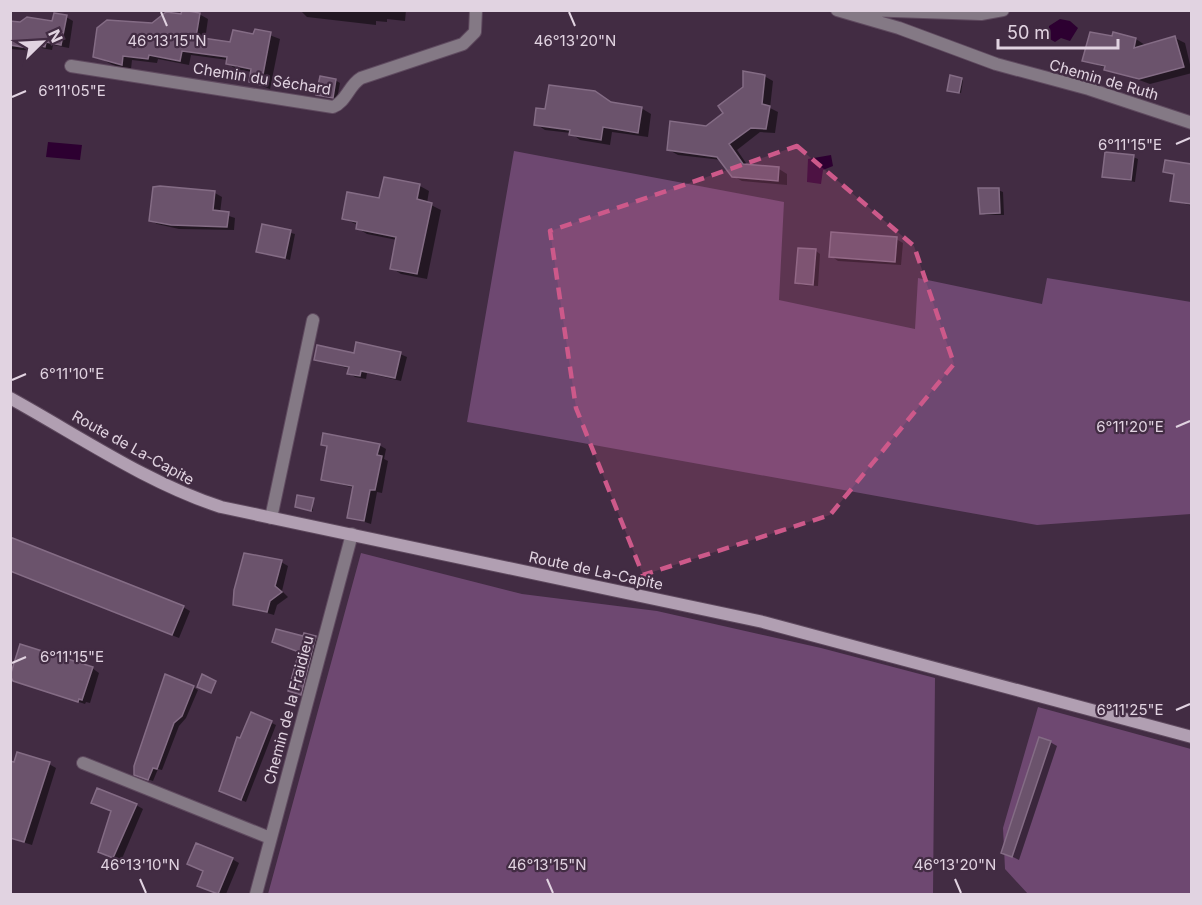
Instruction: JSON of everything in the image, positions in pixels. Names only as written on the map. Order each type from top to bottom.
[{"type":"street","name":"Chemin du Séchard","points":[[71,66],[333,107],[338,105],[350,86],[361,78],[463,44],[475,32],[476,10]]},
{"type":"street","name":"Chemin de Ruth","points":[[837,10],[899,28],[996,64],[1089,89],[1191,123]]},
{"type":"street","points":[[865,10],[981,14],[1003,10]]},
{"type":"street","points":[[271,518],[313,320]]},
{"type":"street","name":"Route de La-Capite","points":[[10,398],[189,497],[271,518],[763,622],[1191,737]]},
{"type":"street","name":"Chemin de la Fraidieu","points":[[256,894],[352,534]]},
{"type":"street","points":[[83,764],[270,838]]},
{"type":"highlighted area","points":[[797,146],[914,246],[954,364],[830,515],[643,575],[576,408],[550,231]]},
{"type":"shaded area","points":[[1060,19],[1070,21],[1078,28],[1070,41],[1061,38],[1055,42],[1048,38],[1049,26]]},
{"type":"shaded area","points":[[48,142],[82,145],[80,160],[46,157]]},
{"type":"shaded area","points":[[514,151],[784,202],[779,300],[915,329],[918,278],[1042,304],[1047,278],[1191,302],[1191,514],[1037,525],[467,422]]},
{"type":"shaded area","points":[[831,155],[833,166],[823,170],[821,184],[807,182],[808,159]]},
{"type":"shaded area","points":[[361,553],[522,594],[657,611],[821,648],[935,678],[933,894],[268,894]]},
{"type":"shaded area","points":[[1038,707],[1191,749],[1191,894],[1028,894],[1005,869],[1003,828]]},
{"type":"building","points":[[182,10],[200,13],[196,37],[230,42],[233,30],[253,34],[255,29],[271,32],[261,85],[249,82],[251,69],[226,64],[227,57],[182,51],[180,61],[149,55],[148,59],[123,56],[122,65],[93,57],[97,28],[107,20],[152,23],[166,12],[181,14]]},
{"type":"building","points":[[54,13],[67,15],[61,45],[46,42],[45,47],[29,44],[29,48],[10,45],[10,21],[20,22],[27,17],[52,21]]},
{"type":"building","points":[[1090,32],[1112,36],[1113,32],[1136,38],[1134,48],[1175,36],[1184,67],[1139,79],[1104,70],[1105,66],[1082,61]]},
{"type":"building","points":[[743,71],[765,75],[762,104],[770,106],[766,129],[751,128],[729,144],[743,164],[779,167],[778,181],[732,177],[717,157],[667,150],[670,121],[706,126],[723,113],[718,106],[743,87]]},
{"type":"building","points":[[950,75],[962,78],[959,93],[947,91]]},
{"type":"building","points":[[320,76],[336,79],[333,98],[316,95]]},
{"type":"building","points":[[549,85],[595,91],[611,102],[642,107],[638,133],[603,127],[601,140],[569,135],[570,130],[534,125],[536,108],[545,109]]},
{"type":"building","points":[[1105,152],[1134,155],[1131,180],[1102,177]]},
{"type":"building","points":[[1165,160],[1191,164],[1191,204],[1170,201],[1174,174],[1163,172]]},
{"type":"building","points":[[384,177],[420,184],[417,199],[432,203],[417,274],[390,269],[396,237],[356,229],[357,222],[342,219],[347,192],[379,198]]},
{"type":"building","points":[[153,187],[215,191],[213,210],[229,212],[227,227],[171,225],[149,221]]},
{"type":"building","points":[[978,188],[999,188],[1000,213],[980,214]]},
{"type":"building","points":[[262,224],[291,230],[285,258],[256,252]]},
{"type":"building","points":[[831,232],[897,237],[895,262],[829,257]]},
{"type":"building","points":[[798,248],[816,249],[813,285],[795,283]]},
{"type":"building","points":[[356,342],[401,352],[395,378],[361,371],[360,376],[347,374],[349,367],[314,360],[317,345],[354,353]]},
{"type":"building","points":[[323,433],[380,444],[377,455],[382,456],[375,490],[370,490],[364,521],[347,518],[353,486],[321,480],[327,446],[321,445]]},
{"type":"building","points":[[297,495],[314,498],[311,511],[295,507]]},
{"type":"building","points":[[10,537],[184,606],[172,635],[10,571]]},
{"type":"building","points":[[244,553],[282,560],[275,586],[282,592],[270,601],[267,612],[233,605],[234,590]]},
{"type":"building","points":[[276,629],[303,636],[304,633],[316,636],[301,695],[288,691],[299,652],[272,642]]},
{"type":"building","points":[[20,644],[93,667],[82,700],[79,699],[78,702],[13,681],[10,676]]},
{"type":"building","points":[[165,674],[194,686],[182,716],[174,723],[157,769],[153,768],[148,780],[134,775],[134,766]]},
{"type":"building","points":[[202,674],[216,681],[211,693],[197,687]]},
{"type":"building","points":[[251,712],[272,721],[241,800],[219,791],[237,737],[240,738]]},
{"type":"building","points":[[1039,737],[1051,741],[1012,857],[1001,853]]},
{"type":"building","points":[[17,752],[50,762],[24,842],[10,838],[10,761],[14,762]]},
{"type":"building","points":[[97,788],[137,804],[113,858],[98,852],[111,811],[91,803]]},
{"type":"building","points":[[196,843],[233,858],[218,894],[197,886],[203,871],[187,864]]}]
